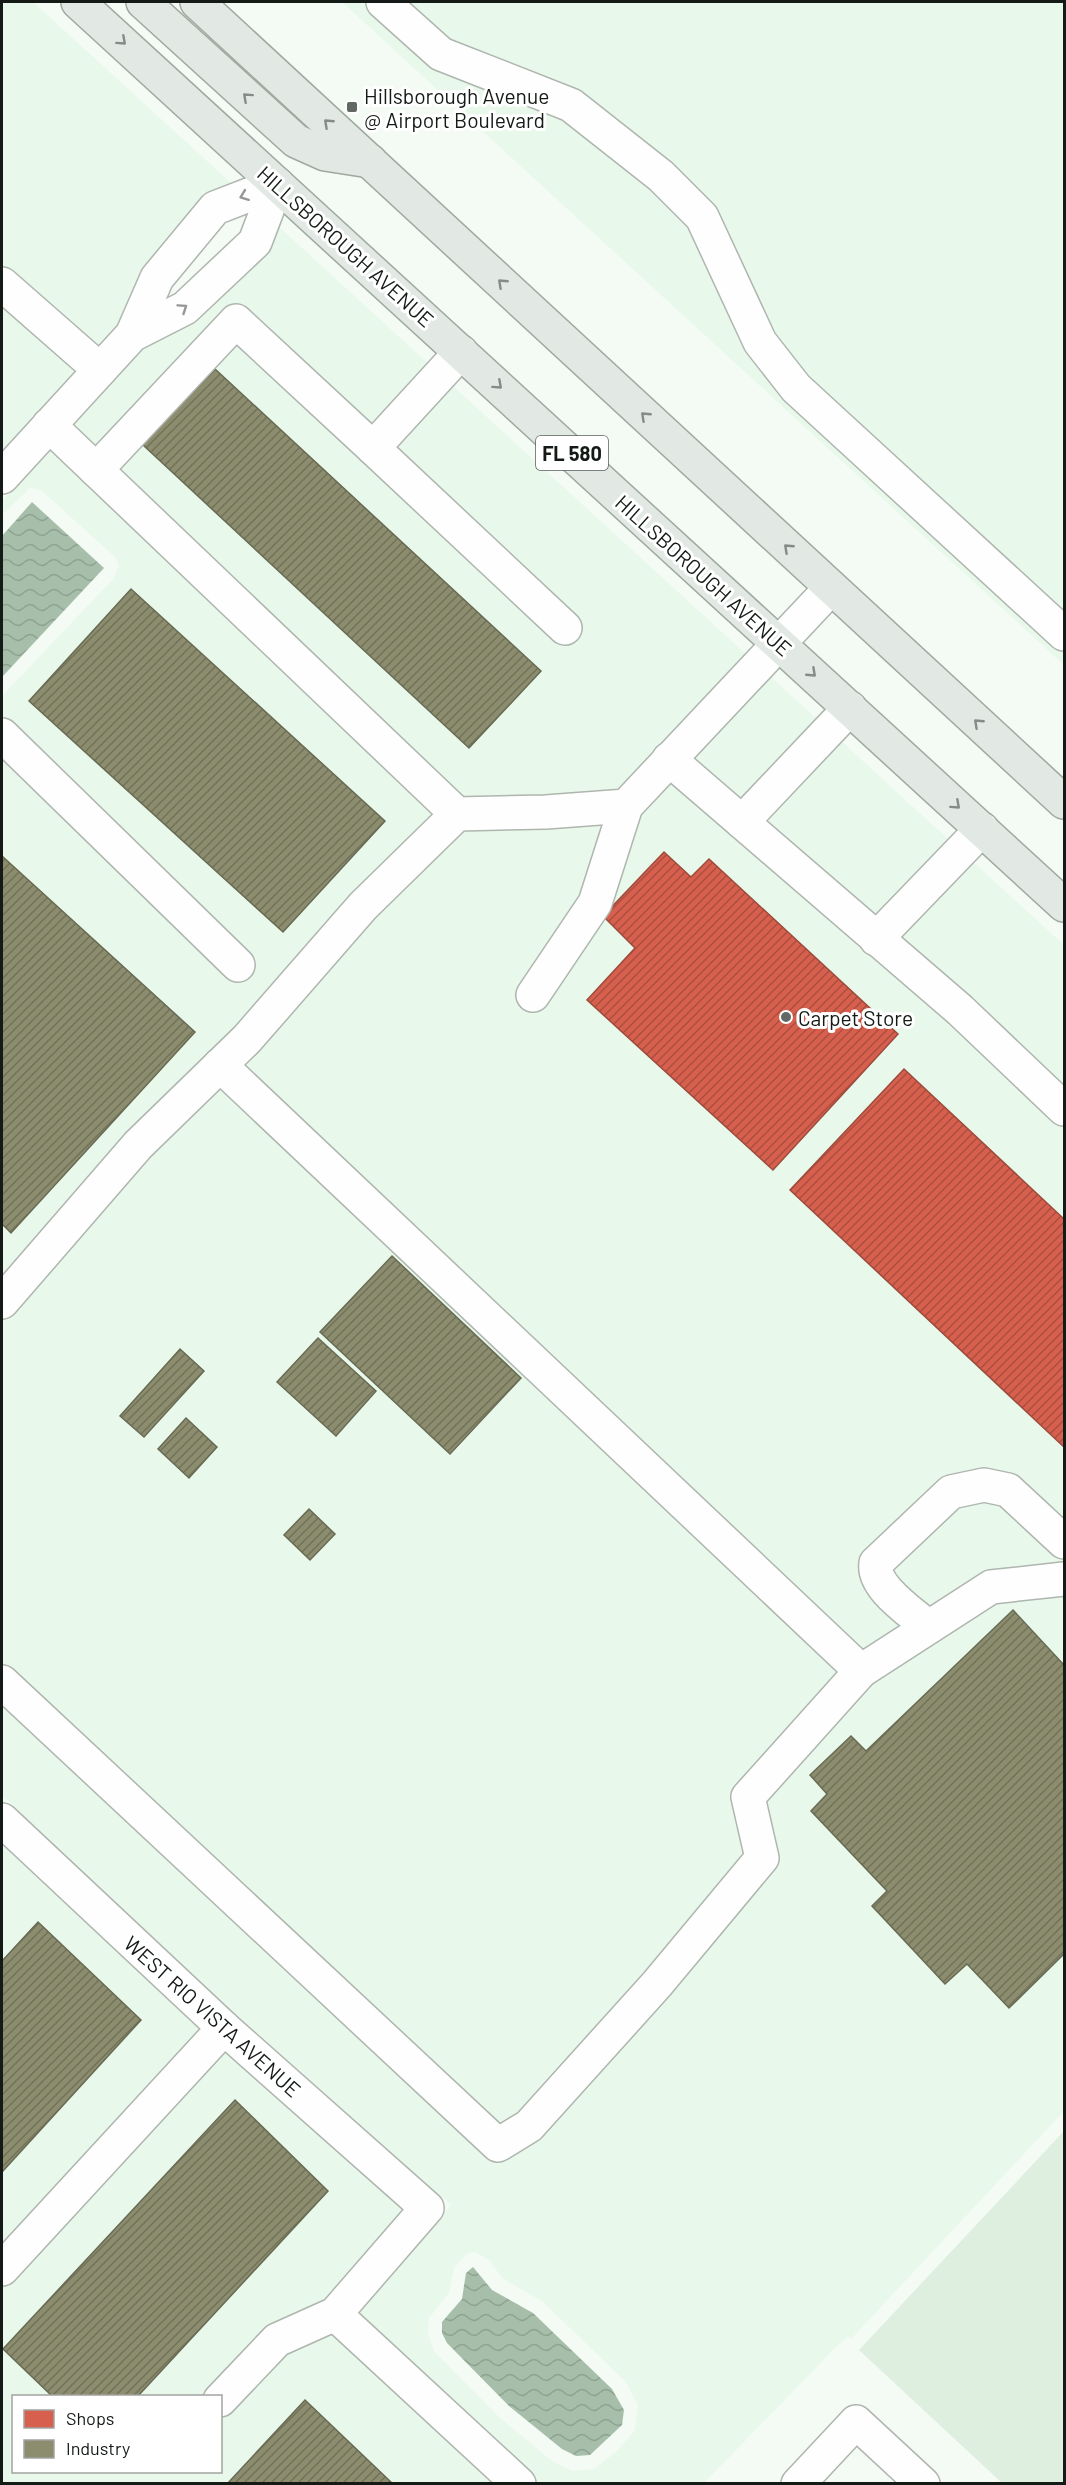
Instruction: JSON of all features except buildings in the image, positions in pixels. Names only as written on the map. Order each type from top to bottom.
[{"type":"main road","name":"HILLSBOROUGH AVENUE","points":[[78,2],[1065,905]]},
{"type":"main road","points":[[143,2],[296,141],[325,154],[370,161]]},
{"type":"main road","points":[[197,2],[1065,802]]},
{"type":"street","points":[[383,2],[441,54],[571,105],[661,176],[702,217],[760,342],[796,387],[1065,634]]},
{"type":"street","points":[[132,335],[185,308],[255,242],[277,184]]},
{"type":"street","points":[[2,477],[132,335],[157,278],[215,208],[277,184]]},
{"type":"street","points":[[2,284],[100,370]]},
{"type":"street","points":[[96,470],[236,321],[565,628]]},
{"type":"street","points":[[373,448],[461,352]]},
{"type":"street","points":[[49,425],[457,814]]},
{"type":"street","points":[[533,995],[595,903],[626,806],[831,588]]},
{"type":"street","points":[[742,822],[850,708]]},
{"type":"street","points":[[2,735],[238,965]]},
{"type":"street","points":[[669,759],[960,1010],[1065,1108]]},
{"type":"street","points":[[2,1302],[138,1145],[247,1039],[363,906],[457,814],[546,812],[626,806]]},
{"type":"street","points":[[876,939],[982,829]]},
{"type":"street","points":[[220,1065],[861,1671]]},
{"type":"street","points":[[927,1626],[881,1584],[874,1571],[876,1563],[951,1492],[984,1485],[1008,1490],[1065,1542]]},
{"type":"street","points":[[2,1682],[498,2145],[530,2126],[657,1984],[762,1858],[748,1797],[861,1671],[927,1626],[991,1587],[1062,1582]]},
{"type":"street","name":"WEST RIO VISTA AVENUE","points":[[6,1832],[427,2208],[335,2314]]},
{"type":"street","points":[[2,2269],[224,2028]]},
{"type":"street","points":[[222,2398],[277,2340],[335,2314],[519,2484]]},
{"type":"street","points":[[798,2484],[855,2422],[924,2484]]},
{"type":"shaded area","points":[[2,2],[33,2],[232,184],[211,192],[118,327],[2,454]]},
{"type":"shaded area","points":[[342,2],[1064,2],[1064,665]]},
{"type":"shaded area","points":[[278,226],[1064,945],[1064,2111],[851,2339],[848,2337],[836,2347],[704,2483],[2,2483],[2,1844],[212,2041],[427,2232],[451,2205],[236,2014],[2,1795],[2,696],[114,578],[119,565],[115,557],[42,491],[30,488],[2,515],[2,501],[142,349]],"holes":[[[475,2252],[490,2261],[502,2278],[543,2302],[625,2381],[638,2405],[635,2430],[617,2451],[594,2469],[572,2471],[552,2461],[499,2417],[434,2351],[428,2334],[429,2318],[449,2293],[454,2268],[467,2254]]]},
{"type":"shaded area","points":[[1064,2131],[1064,2483],[1002,2483],[859,2350]]},
{"type":"water","points":[[32,502],[104,568],[2,677],[2,536]]},
{"type":"water","points":[[473,2267],[492,2290],[533,2313],[612,2389],[624,2410],[622,2425],[590,2455],[576,2456],[562,2449],[509,2406],[447,2343],[442,2333],[442,2322],[462,2299],[466,2273]]},
{"type":"place","name":"Hillsborough Avenue @ Airport Boulevard","points":[[352,107]]},
{"type":"place","name":"Carpet Store","points":[[786,1017]]}]
